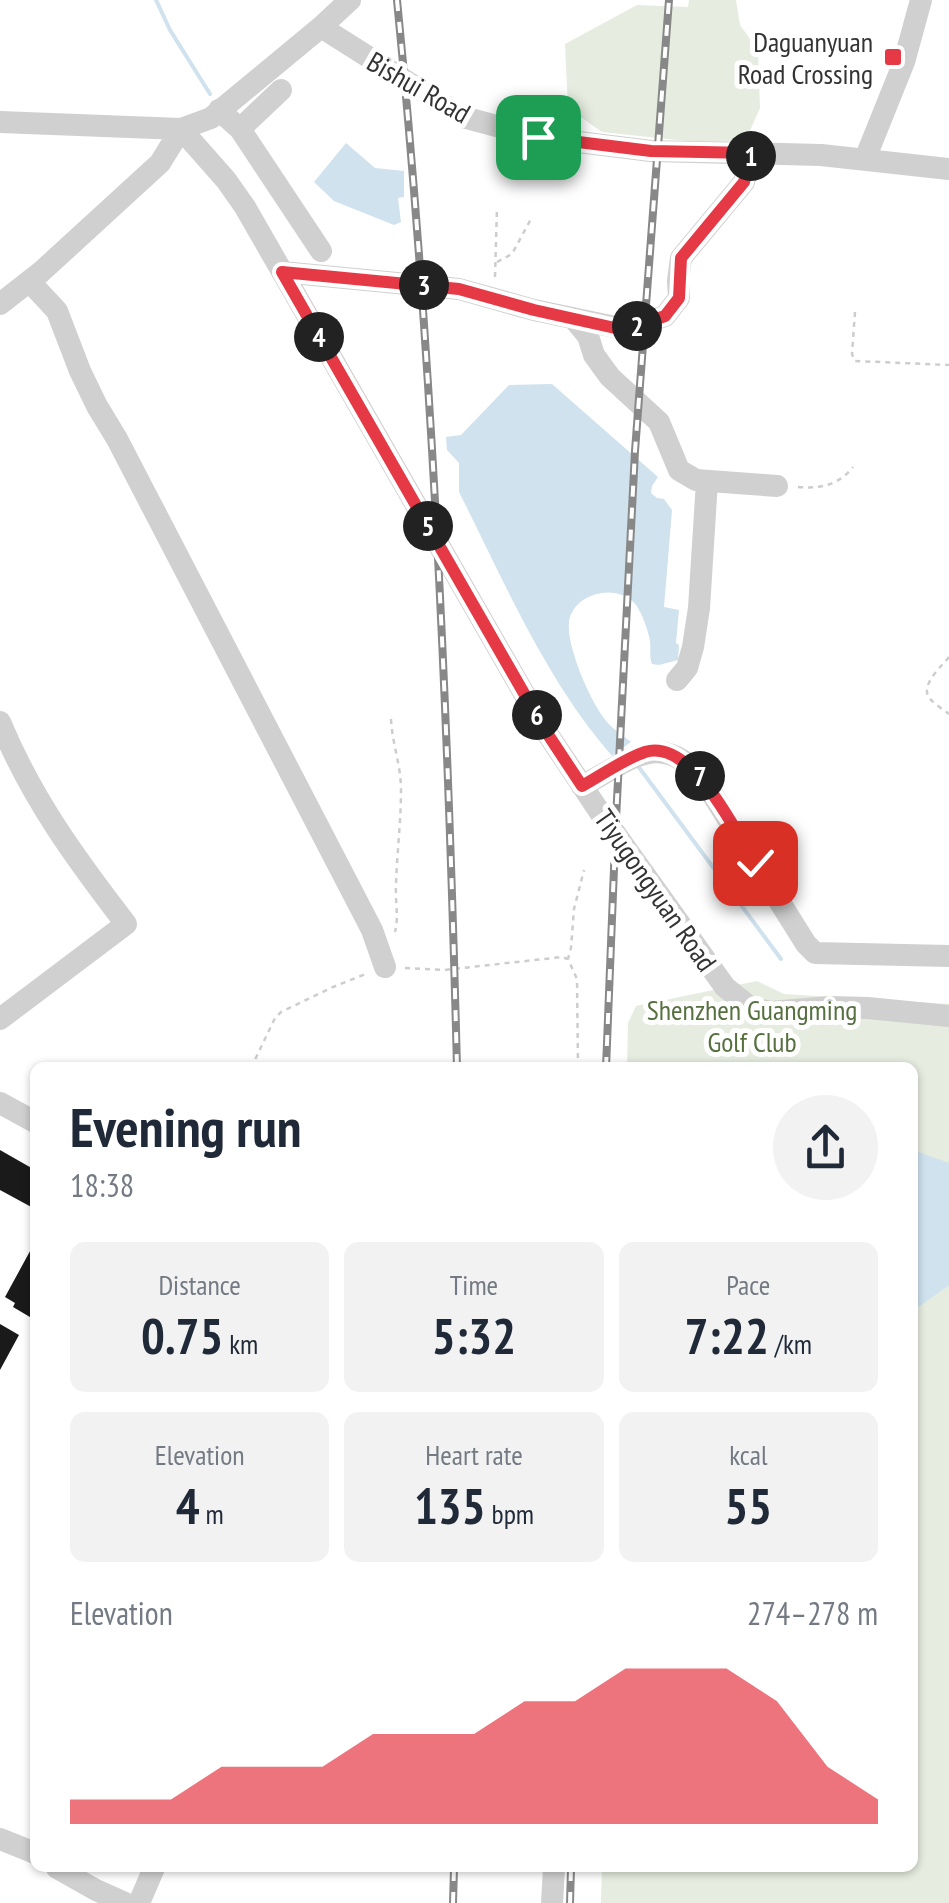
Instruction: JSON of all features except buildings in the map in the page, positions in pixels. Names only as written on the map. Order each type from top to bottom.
[{"type":"street","points":[[0,122],[181,129],[211,118],[350,0]]},
{"type":"street","points":[[865,159],[904,62],[921,0]]},
{"type":"street","name":"Bishui Road","points":[[321,27],[463,117],[538,137],[651,151],[865,159],[949,169]]},
{"type":"street","points":[[240,129],[281,90]]},
{"type":"street","points":[[219,110],[240,129],[321,251]]},
{"type":"street","points":[[0,304],[30,282],[160,163],[181,129]]},
{"type":"street","name":"Tiyugongyuan Road","points":[[181,129],[236,192],[518,683],[582,786],[724,987],[750,1007],[770,1012],[830,1007],[949,1016]]},
{"type":"street","points":[[282,272],[459,289],[615,328],[631,328],[665,316],[679,298],[681,258],[744,182],[752,153]]},
{"type":"street","points":[[30,282],[57,311],[97,406],[246,686],[382,956]]},
{"type":"street","points":[[574,318],[610,377],[659,422],[679,470],[696,480],[776,486]]},
{"type":"street","points":[[677,680],[686,668],[698,608],[707,481]]},
{"type":"street","points":[[0,722],[50,820],[126,924],[0,1019]]},
{"type":"street","points":[[582,786],[633,759],[665,752],[696,771],[815,953],[949,956]]},
{"type":"street","points":[[0,1103],[30,1119]]},
{"type":"street","points":[[0,1838],[30,1851]]},
{"type":"street","points":[[65,1872],[125,1903]]},
{"type":"street","points":[[139,1903],[152,1872]]},
{"type":"street","points":[[552,1903],[554,1872]]},
{"type":"path","points":[[494,299],[498,208]]},
{"type":"path","points":[[496,262],[512,254],[532,217]]},
{"type":"path","points":[[854,312],[855,361],[949,365]]},
{"type":"path","points":[[776,486],[816,489],[843,479],[853,467]]},
{"type":"path","points":[[949,656],[928,683],[927,691],[949,714]]},
{"type":"path","points":[[254,1062],[281,1012],[382,956],[393,936],[398,919],[395,900],[401,788],[391,719]]},
{"type":"path","points":[[578,1062],[576,979],[568,958],[584,870]]},
{"type":"path","points":[[382,956],[444,970],[568,958]]},
{"type":"green space","points":[[689,0],[736,0],[740,25],[758,50],[760,108],[745,142],[695,142],[602,132],[568,108],[565,44],[637,5],[688,7]]},
{"type":"green space","name":"Shenzhen Guangming Golf Club","points":[[757,981],[784,994],[949,1004],[949,1903],[601,1903],[602,1872],[918,1872],[918,1062],[627,1062],[628,1023],[636,1006]]},
{"type":"water","points":[[346,143],[375,168],[404,171],[404,197],[398,198],[401,222],[394,225],[334,201],[314,182]]},
{"type":"water","points":[[552,384],[658,477],[651,493],[664,499],[672,510],[664,607],[679,610],[678,660],[652,664],[649,637],[640,612],[628,598],[618,594],[587,598],[572,612],[569,622],[575,659],[594,702],[607,722],[631,742],[612,756],[546,663],[459,492],[459,463],[447,450],[446,437],[461,435],[509,385]]},
{"type":"water","points":[[918,1152],[949,1163],[949,1285],[918,1307]]},
{"type":"waterway","points":[[156,0],[210,94]]},
{"type":"waterway","points":[[638,766],[781,959]]},
{"type":"railway","points":[[397,0],[420,266],[437,533],[457,1062]]},
{"type":"railway","points":[[606,1062],[635,451],[669,0]]},
{"type":"railway","points":[[453,1903],[454,1872]]},
{"type":"railway","points":[[570,1903],[571,1872]]},
{"type":"place","name":"Daguanyuan Road Crossing","points":[[893,57]]},
{"type":"route","points":[[538,137],[651,151],[752,153],[744,182],[681,258],[679,298],[665,316],[631,328],[615,328],[459,289],[282,272],[545,730],[582,786],[649,751],[673,755],[704,781],[755,863]]}]
